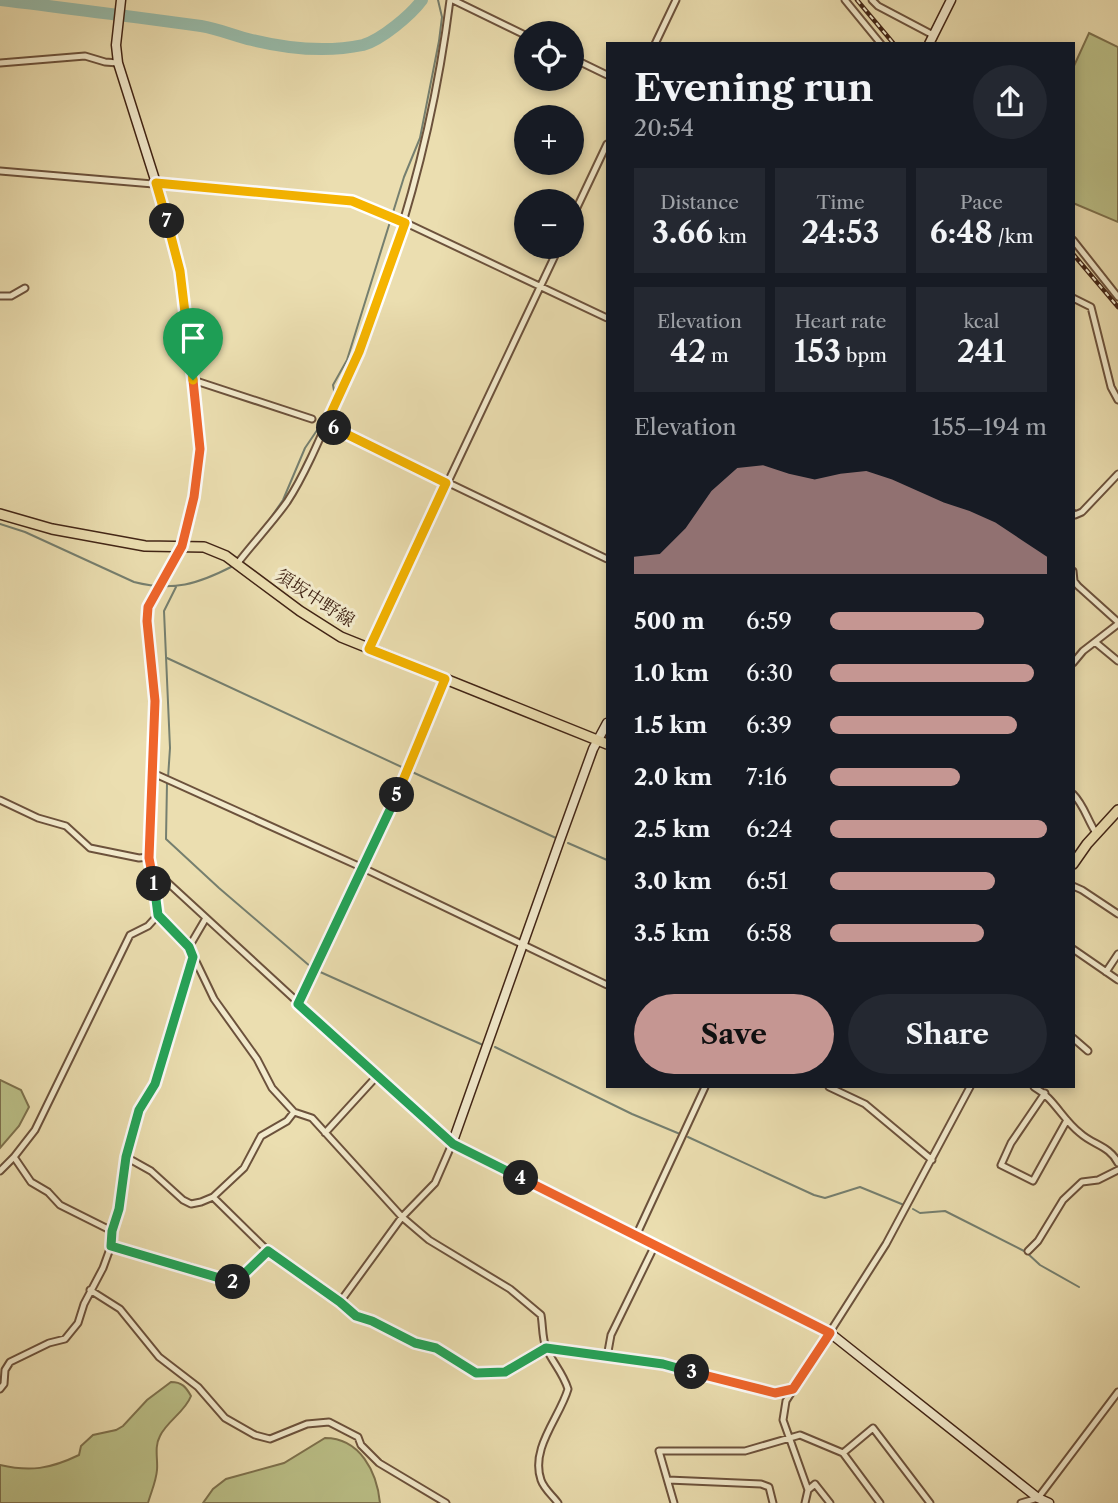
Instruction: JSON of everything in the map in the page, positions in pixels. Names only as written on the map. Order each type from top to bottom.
[{"type":"main road","name":"須坂中野線","points":[[0,514],[40,527],[134,544],[204,547],[226,556],[328,630],[369,649],[603,742]]},
{"type":"main road","points":[[1075,861],[1118,810]]},
{"type":"street","points":[[237,564],[287,501],[359,352],[403,222],[431,114],[452,0],[514,30]]},
{"type":"street","points":[[656,42],[676,0]]},
{"type":"street","points":[[845,0],[879,42]]},
{"type":"street","points":[[872,0],[932,41],[951,0]]},
{"type":"street","points":[[120,4],[117,26],[118,63],[156,183],[180,271],[200,449],[194,497],[182,546],[148,607],[155,701],[149,858],[153,869],[158,915],[189,947],[214,999],[257,1059],[272,1088],[294,1112],[312,1118],[402,1217],[429,1240],[510,1289],[541,1315],[546,1348],[568,1389],[545,1437],[540,1459],[541,1480],[558,1503]]},
{"type":"street","points":[[0,63],[85,57],[118,63]]},
{"type":"street","points":[[584,64],[606,75]]},
{"type":"street","points":[[584,193],[606,146]]},
{"type":"street","points":[[0,171],[352,201],[387,214],[606,318]]},
{"type":"street","points":[[1075,243],[1118,297]]},
{"type":"street","points":[[369,649],[553,259]]},
{"type":"street","points":[[0,296],[11,296],[24,288]]},
{"type":"street","points":[[1075,299],[1091,307],[1111,387],[1118,400]]},
{"type":"street","points":[[193,380],[312,419]]},
{"type":"street","points":[[326,424],[606,559]]},
{"type":"street","points":[[1075,515],[1082,512],[1118,474]]},
{"type":"street","points":[[1075,583],[1118,623],[1075,661]]},
{"type":"street","points":[[1095,642],[1118,661]]},
{"type":"street","points":[[298,1004],[405,776],[445,679]]},
{"type":"street","points":[[340,1302],[402,1217],[435,1182],[453,1144],[523,944],[603,742]]},
{"type":"street","points":[[153,773],[363,867],[606,985]]},
{"type":"street","points":[[1075,796],[1082,803],[1087,819],[1096,833]]},
{"type":"street","points":[[0,800],[38,818],[65,826],[90,848],[149,858]]},
{"type":"street","points":[[153,869],[453,1144],[830,1333],[1038,1498],[1049,1503]]},
{"type":"street","points":[[1075,887],[1118,914]]},
{"type":"street","points":[[0,1171],[35,1130],[130,935],[148,926],[158,915]]},
{"type":"street","points":[[189,947],[206,918]]},
{"type":"street","points":[[1075,950],[1118,980]]},
{"type":"street","points":[[1106,972],[1118,954]]},
{"type":"street","points":[[0,1395],[5,1370],[10,1362],[49,1343],[65,1339],[72,1332],[90,1290],[103,1268],[111,1246],[126,1157],[139,1110],[155,1084],[193,957]]},
{"type":"street","points":[[1075,1040],[1088,1051]]},
{"type":"street","points":[[325,1133],[377,1076]]},
{"type":"street","points":[[636,1236],[705,1088]]},
{"type":"street","points":[[831,1088],[865,1104],[932,1160]]},
{"type":"street","points":[[805,1503],[808,1490],[783,1420],[786,1401],[886,1244],[969,1088]]},
{"type":"street","points":[[1036,1088],[1045,1093],[1082,1136],[1116,1154],[1118,1163]]},
{"type":"street","points":[[1045,1093],[1011,1143],[1001,1165],[1033,1181],[1067,1120]]},
{"type":"street","points":[[126,1157],[151,1171],[176,1195],[191,1204],[213,1197],[244,1168],[261,1136],[287,1121],[294,1112]]},
{"type":"street","points":[[14,1157],[31,1182],[53,1196],[60,1205],[112,1231]]},
{"type":"street","points":[[1028,1251],[1038,1241],[1063,1200],[1082,1182],[1098,1180],[1118,1170]]},
{"type":"street","points":[[213,1197],[268,1251],[356,1316],[372,1321],[415,1343],[436,1348],[476,1373],[505,1372],[546,1348],[663,1364],[775,1393],[793,1389]]},
{"type":"street","points":[[607,1357],[611,1335],[655,1245]]},
{"type":"street","points":[[111,1246],[190,1267],[232,1282],[239,1279],[268,1251]]},
{"type":"street","points":[[90,1290],[120,1309],[159,1357],[198,1387],[225,1418],[255,1435],[270,1439],[307,1424],[328,1422],[358,1437],[361,1445],[379,1463],[446,1503]]},
{"type":"street","points":[[1021,1503],[1038,1498],[1118,1392]]},
{"type":"street","points":[[843,1453],[873,1428],[930,1503]]},
{"type":"street","points":[[674,1503],[659,1451],[745,1451],[800,1435],[843,1453],[880,1503]]},
{"type":"street","points":[[668,1480],[761,1483],[769,1487],[773,1503]]},
{"type":"street","points":[[808,1490],[815,1484],[830,1503]]},
{"type":"green space","points":[[1089,33],[1118,47],[1118,222],[1075,204],[1075,64]]},
{"type":"green space","points":[[0,1080],[21,1090],[29,1107],[19,1126],[0,1148]]},
{"type":"green space","points":[[171,1382],[183,1386],[191,1396],[158,1440],[156,1474],[148,1503],[0,1503],[0,1465],[40,1468],[79,1455],[81,1446],[93,1435],[123,1426],[147,1400]]},
{"type":"green space","points":[[325,1438],[348,1444],[357,1450],[371,1469],[380,1503],[203,1503],[213,1489],[226,1479],[284,1463]]},
{"type":"waterway","points":[[0,0],[201,26],[266,43],[321,49],[370,42],[395,26],[422,0]]},
{"type":"waterway","points":[[263,529],[283,500],[305,448],[324,420],[335,396],[333,385],[347,360],[404,177],[420,138],[439,41],[442,17],[438,0]]},
{"type":"waterway","points":[[0,524],[25,532],[134,582],[148,585],[173,586],[197,582],[233,566]]},
{"type":"waterway","points":[[168,778],[170,748],[164,611],[176,587]]},
{"type":"waterway","points":[[167,658],[406,769]]},
{"type":"waterway","points":[[410,771],[556,838]]},
{"type":"waterway","points":[[167,783],[166,839],[311,967]]},
{"type":"waterway","points":[[568,843],[606,860]]},
{"type":"waterway","points":[[318,971],[483,1045]]},
{"type":"waterway","points":[[495,1047],[632,1114],[680,1134]]},
{"type":"waterway","points":[[688,1137],[814,1195],[825,1198],[860,1187],[904,1205]]},
{"type":"waterway","points":[[913,1209],[920,1213],[945,1211],[1026,1252],[1040,1265],[1079,1287]]},
{"type":"railway","points":[[857,0],[892,42]]},
{"type":"railway","points":[[1075,256],[1118,307]]},
{"type":"route","points":[[156,183],[352,201],[405,223],[359,352],[326,424],[446,483],[369,649],[445,679],[405,776],[298,1004],[453,1144],[830,1333],[793,1389],[775,1393],[663,1364],[546,1348],[505,1372],[476,1373],[436,1348],[415,1343],[372,1321],[356,1316],[268,1251],[239,1279],[232,1282],[190,1267],[111,1246],[112,1231],[119,1209],[122,1170],[139,1110],[155,1084],[193,957],[189,947],[158,915],[153,869],[149,858],[155,701],[147,621],[148,607],[153,595],[182,546],[194,497],[200,449],[193,380],[180,271],[156,183]]}]
